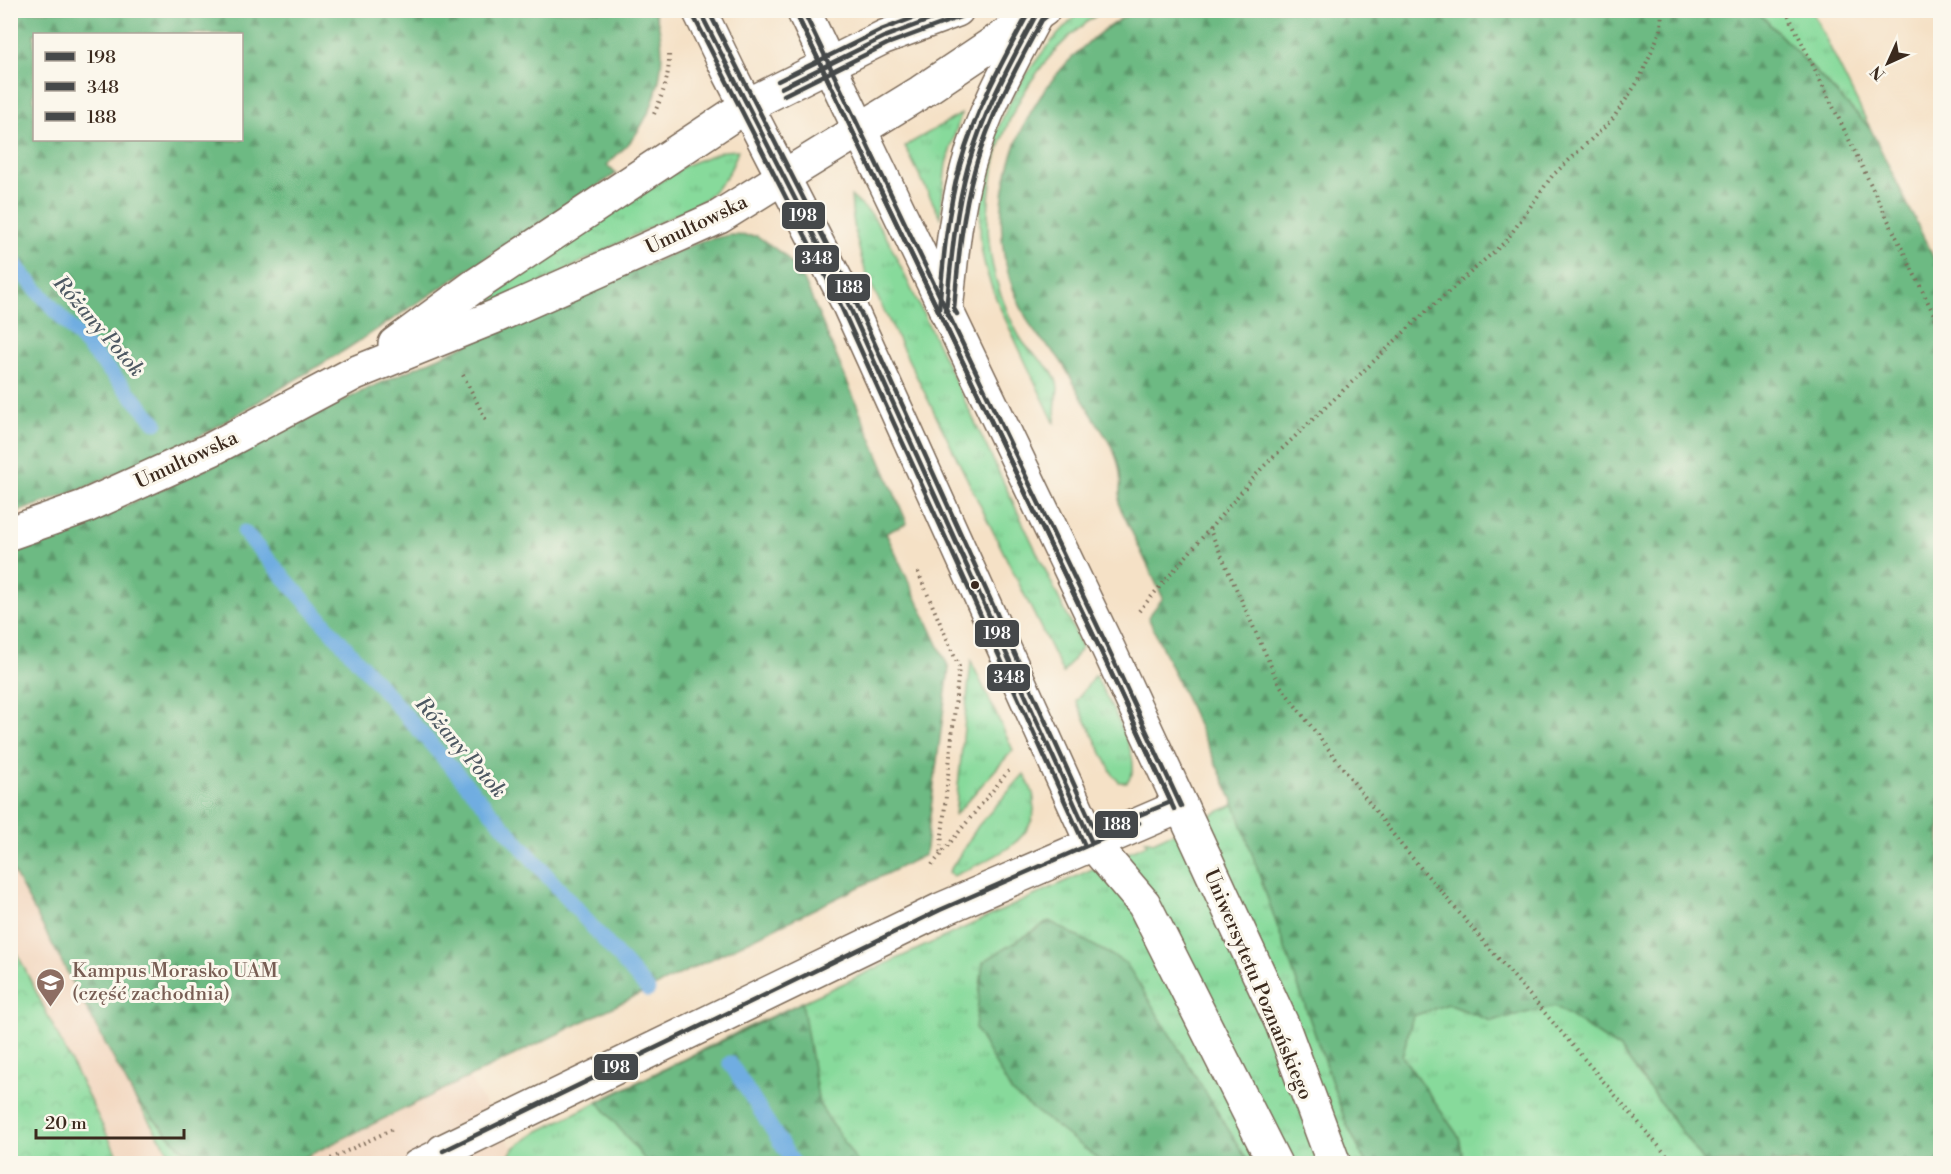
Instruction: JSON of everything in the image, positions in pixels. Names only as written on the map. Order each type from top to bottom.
[{"type":"street","points":[[699,10],[847,301],[1092,843],[1144,904],[1275,1164]]},
{"type":"street","name":"Uniwersytetu Poznańskiego","points":[[803,10],[1108,648],[1282,1024],[1334,1164]]},
{"type":"street","name":"Umultowska","points":[[355,373],[472,287],[746,106],[884,37],[957,10]]},
{"type":"street","points":[[946,310],[955,233],[968,167],[993,98],[1040,13]]},
{"type":"street","name":"Umultowska","points":[[10,533],[84,507],[212,449],[355,373],[719,217],[921,92],[1040,13]]},
{"type":"street","points":[[436,1159],[940,910],[1181,806]]},
{"type":"path","points":[[1108,648],[1262,468],[1418,319],[1506,241],[1551,176],[1612,120],[1639,80],[1661,29],[1662,10]]},
{"type":"path","points":[[1786,10],[1941,327]]},
{"type":"path","points":[[652,118],[664,92],[670,64],[669,47]]},
{"type":"path","points":[[443,337],[487,422]]},
{"type":"path","points":[[1209,528],[1279,684],[1402,846],[1674,1164]]},
{"type":"path","points":[[918,572],[959,667],[940,855]]},
{"type":"path","points":[[922,870],[933,865],[1040,732]]},
{"type":"path","points":[[320,1164],[403,1124]]},
{"type":"shaded area","name":"Kampus Morasko UAM (część zachodnia)","points":[[11,851],[172,1163],[11,1163]]},
{"type":"shaded area","points":[[459,1061],[521,1163],[277,1164]]},
{"type":"green space","points":[[1136,10],[1757,11],[1870,128],[1940,271],[1940,1163],[1705,1163],[1620,1049],[1555,1006],[1491,1021],[1448,1004],[1413,1016],[1402,1056],[1459,1137],[1464,1163],[1366,1163],[1346,1123],[1235,805],[1148,617],[1163,598],[1119,505],[1121,477],[1115,454],[1062,363],[1032,328],[1014,290],[1004,255],[1001,217],[1006,181],[1016,145],[1031,112],[1051,81],[1076,53],[1104,30]]},
{"type":"green space","points":[[10,11],[654,11],[662,45],[659,79],[655,96],[640,128],[630,142],[607,165],[616,174],[345,350],[204,434],[80,490],[11,514]]},
{"type":"green space","points":[[1081,11],[1103,11],[1071,35],[1043,64],[1021,98],[1004,134],[993,173],[988,213],[990,253],[1007,311],[1023,342],[1049,368],[1056,381],[1058,388],[1055,424],[990,283],[981,248],[981,203],[992,147],[1013,97],[1043,52]]},
{"type":"green space","points":[[1757,11],[1812,11],[1870,128]]},
{"type":"green space","points":[[961,114],[946,164],[940,217],[905,146]]},
{"type":"green space","points":[[738,150],[726,178],[704,200],[477,315],[441,325],[684,166],[723,151]]},
{"type":"green space","points":[[851,196],[872,215],[888,240],[1082,647],[1063,673],[868,278],[856,237]]},
{"type":"green space","points":[[730,235],[757,236],[784,255],[804,280],[907,523],[886,533],[949,668],[925,855],[301,1159],[277,1163],[223,1163],[182,1149],[135,1099],[11,867],[10,550],[92,521],[221,462],[367,389],[701,241]]},
{"type":"green space","points":[[971,661],[1013,750],[955,815]]},
{"type":"green space","points":[[1095,675],[1119,722],[1129,748],[1133,769],[1127,782],[1119,782],[1113,775],[1076,701]]},
{"type":"green space","points":[[1024,774],[1034,800],[1033,815],[1028,828],[1007,849],[953,876],[949,872],[978,826]]},
{"type":"green space","points":[[1235,804],[1346,1123],[1366,1163],[502,1164],[515,1147],[539,1131],[746,1028],[1147,844],[1145,840],[1153,842]]},
{"type":"green space","points":[[1049,921],[1126,963],[1249,1163],[1104,1163],[1012,1093],[975,1028],[983,962]]},
{"type":"green space","points":[[10,939],[121,1163],[11,1163]]},
{"type":"green space","points":[[802,1002],[819,1104],[858,1163],[652,1163],[645,1160],[598,1102]]},
{"type":"green space","points":[[1448,1004],[1491,1021],[1555,1006],[1620,1049],[1705,1163],[1464,1163],[1459,1137],[1402,1056],[1413,1016]]},
{"type":"green space","points":[[135,1099],[182,1149],[223,1163],[176,1163]]},
{"type":"waterway","name":"Różany Potok","points":[[10,256],[20,271],[156,423]]},
{"type":"waterway","name":"Różany Potok","points":[[244,532],[648,990]]},
{"type":"waterway","name":"Różany Potok","points":[[730,1063],[794,1164]]},
{"type":"transit line","name":"198","points":[[699,10],[847,301],[1092,843]]},
{"type":"transit line","name":"188","points":[[708,10],[854,298],[1096,833],[1171,802],[796,13]]},
{"type":"transit line","name":"198","points":[[803,10],[1108,648],[1181,806]]},
{"type":"transit line","name":"188","points":[[778,81],[881,30],[934,10]]},
{"type":"transit line","name":"198","points":[[781,88],[884,37],[956,10]]},
{"type":"transit line","name":"188","points":[[939,310],[949,219],[966,145],[1000,67],[1030,10]]},
{"type":"transit line","name":"198","points":[[950,318],[946,311],[952,256],[968,166],[981,127],[998,89],[1036,15],[1042,10]]},
{"type":"transit line","name":"348","points":[[692,13],[840,304],[1085,846]]},
{"type":"transit line","name":"348","points":[[796,13],[1101,651],[1174,809]]},
{"type":"transit line","name":"348","points":[[957,314],[954,309],[961,238],[981,148],[1004,92],[1042,20],[1047,16]]},
{"type":"transit line","name":"348","points":[[784,95],[887,44],[960,17]]},
{"type":"transit line","name":"198","points":[[443,1151],[940,910],[1139,823]]},
{"type":"place","name":"Kampus Morasko UAM (część zachodnia)","points":[[51,1008]]}]
